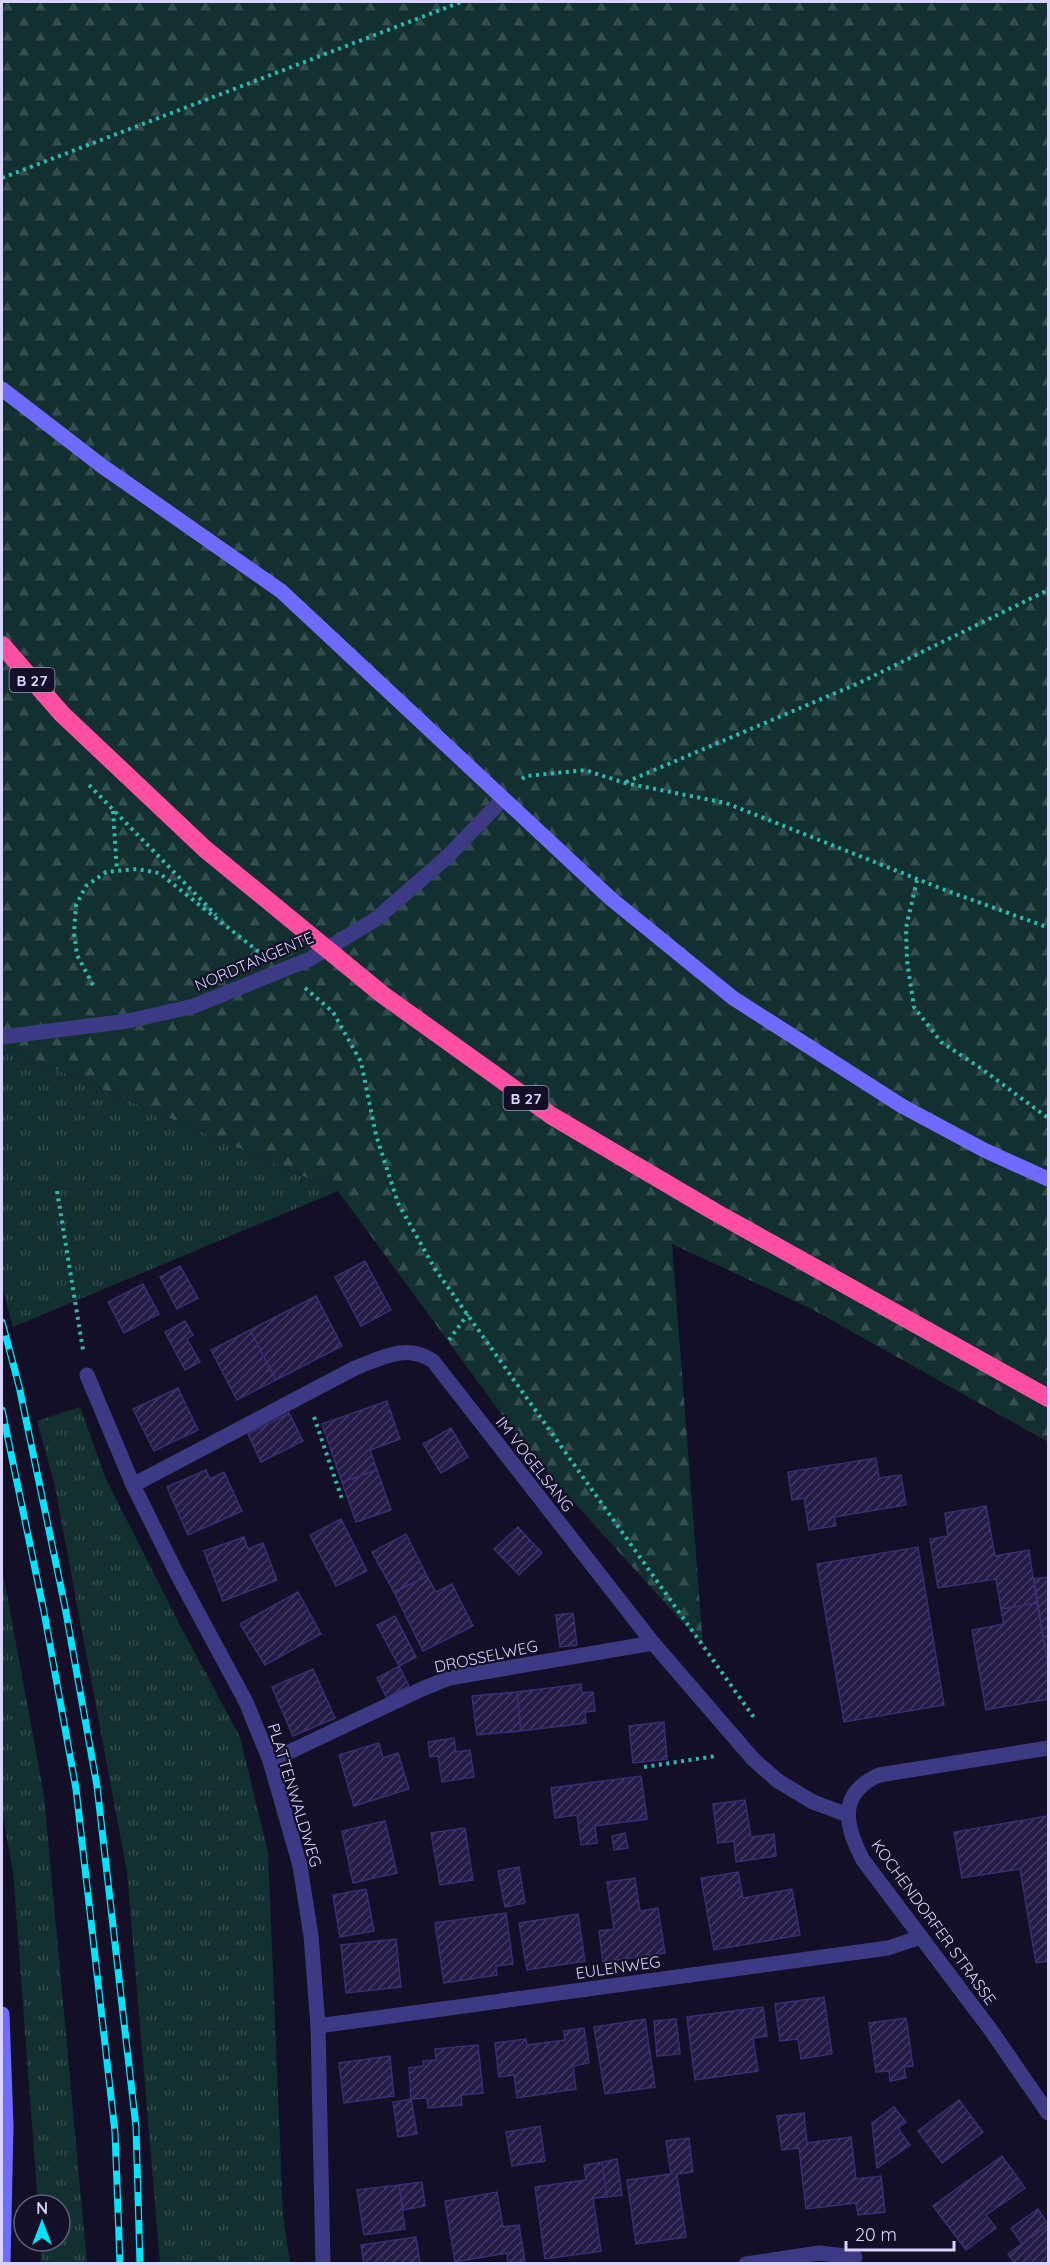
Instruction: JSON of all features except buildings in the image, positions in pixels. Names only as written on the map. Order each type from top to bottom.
[{"type":"highway","name":"B 27","points":[[2,645],[62,714],[205,849],[402,1009],[552,1116],[716,1212],[1048,1398]]},
{"type":"street","points":[[2,388],[102,466],[281,591],[610,898],[733,998],[902,1106],[984,1150],[1048,1179]]},
{"type":"street","name":"NORDTANGENTE","points":[[2,1037],[128,1021],[194,1006],[310,959],[376,919],[447,857],[503,799]]},
{"type":"street","points":[[133,1485],[355,1368],[391,1355],[407,1352],[422,1353],[433,1361]]},
{"type":"street","name":"IM VOGELSANG","points":[[433,1361],[652,1644],[750,1755],[778,1781],[813,1802],[848,1815]]},
{"type":"street","name":"PLATTENWALDWEG","points":[[87,1375],[133,1485],[177,1574],[246,1702],[270,1761],[300,1866],[311,1936],[318,2026],[323,2264]]},
{"type":"street","name":"DROSSELWEG","points":[[270,1761],[449,1678],[652,1644]]},
{"type":"street","points":[[848,1815],[855,1792],[863,1782],[879,1775],[1048,1748]]},
{"type":"street","name":"KOCHENDORFER STRASSE","points":[[848,1815],[850,1837],[863,1860],[990,2029],[1048,2113]]},
{"type":"street","name":"EULENWEG","points":[[318,2026],[888,1948],[921,1937]]},
{"type":"street","points":[[2,2013],[6,2126],[3,2264]]},
{"type":"street","points":[[746,2264],[819,2253],[855,2257]]},
{"type":"path","points":[[2,178],[461,2]]},
{"type":"path","points":[[625,783],[859,683],[1048,590]]},
{"type":"path","points":[[526,776],[585,770],[625,783],[726,803],[917,879],[1048,926]]},
{"type":"path","points":[[89,785],[227,926]]},
{"type":"path","points":[[113,810],[117,870]]},
{"type":"path","points":[[93,985],[77,955],[74,933],[76,905],[86,885],[106,872],[137,869],[159,873],[263,954]]},
{"type":"path","points":[[917,879],[906,928],[907,961],[914,1007],[941,1042],[1048,1118]]},
{"type":"path","points":[[298,982],[333,1012],[360,1062],[376,1135],[398,1203],[435,1269],[754,1716],[757,1727],[750,1755],[644,1767]]},
{"type":"path","points":[[57,1191],[87,1375]]},
{"type":"path","points":[[433,1361],[468,1314]]},
{"type":"path","points":[[306,1394],[343,1502]]},
{"type":"green space","points":[[2,2],[1048,2],[1048,1442],[810,1308],[672,1244],[703,1645],[533,1457],[338,1191],[2,1046]]},
{"type":"green space","points":[[2,1046],[338,1191],[13,1327],[2,1285]]},
{"type":"green space","points":[[80,1407],[106,1479],[240,1737],[268,1852],[283,2215],[290,2263],[160,2263],[127,1872],[54,1482],[37,1421]]},
{"type":"green space","points":[[2,1568],[44,1795],[87,2263],[41,2263],[41,2253],[72,2253],[72,2193],[37,2193],[13,1871],[2,1811]]},
{"type":"railway","points":[[2,1322],[19,1386],[65,1607],[97,1786],[136,2127],[140,2264]]},
{"type":"railway","points":[[2,1410],[44,1612],[76,1789],[115,2132],[120,2264]]}]
